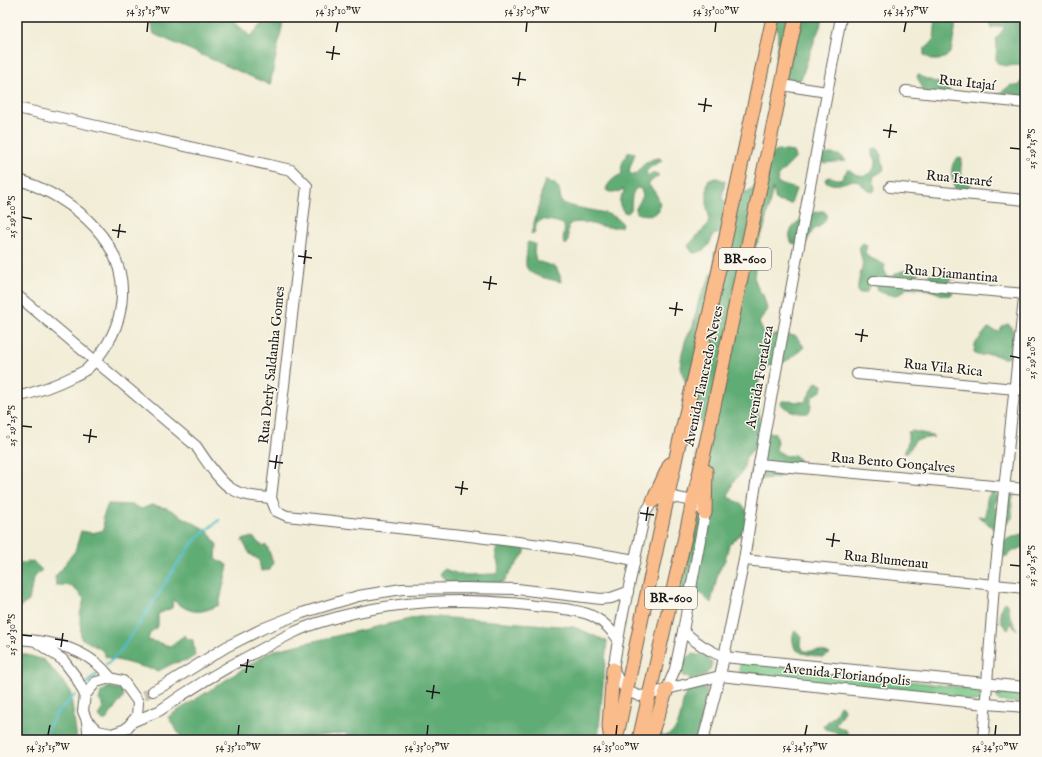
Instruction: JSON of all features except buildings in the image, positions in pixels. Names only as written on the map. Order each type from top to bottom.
[{"type":"main road","name":"Avenida Tancredo Neves","points":[[616,740],[679,443],[710,311],[773,17]]},
{"type":"main road","name":"Avenida Tancredo Neves","points":[[639,740],[706,444],[796,17]]},
{"type":"main road","points":[[652,502],[679,443]]},
{"type":"main road","points":[[705,513],[706,444]]},
{"type":"main road","points":[[611,740],[609,727],[613,670]]},
{"type":"main road","points":[[649,740],[667,689]]},
{"type":"street","name":"Avenida Fortaleza","points":[[703,740],[720,676],[744,560],[759,464],[841,17]]},
{"type":"street","points":[[782,85],[827,92]]},
{"type":"street","name":"Rua Itajaí","points":[[906,91],[1025,103]]},
{"type":"street","name":"Rua Derly Saldanha Gomes","points":[[17,108],[290,170],[306,186],[271,498]]},
{"type":"street","points":[[17,179],[57,196],[78,212],[104,238],[114,255],[122,284],[121,306],[116,328],[111,338],[95,360],[86,369],[62,382],[17,397]]},
{"type":"street","name":"Rua Itararé","points":[[890,186],[1025,200]]},
{"type":"street","name":"Rua Diamantina","points":[[874,281],[1025,292]]},
{"type":"street","points":[[983,740],[994,585],[1003,487],[1025,292]]},
{"type":"street","points":[[17,295],[196,446],[218,476],[232,489],[253,497],[271,498],[276,511],[287,516],[476,537],[582,551],[635,560]]},
{"type":"street","name":"Rua Vila Rica","points":[[858,374],[1025,390]]},
{"type":"street","name":"Rua Bento Gonçalves","points":[[759,464],[1025,489]]},
{"type":"street","points":[[627,691],[613,670],[618,639],[645,513],[652,502],[668,496],[693,501],[705,513],[684,631],[675,669],[667,689]]},
{"type":"street","name":"Rua Blumenau","points":[[744,560],[1025,588]]},
{"type":"street","points":[[121,740],[137,716],[138,702],[145,695],[170,682],[226,646],[264,628],[302,613],[358,596],[402,589],[464,588],[517,589],[601,599],[611,598],[628,592]]},
{"type":"street","points":[[87,721],[98,731],[112,734],[158,711],[184,693],[283,638],[322,621],[370,609],[455,600],[502,602],[576,611],[596,617],[610,628],[618,639]]},
{"type":"street","name":"Avenida Florianópolis","points":[[684,631],[692,639],[724,657],[1025,687]]},
{"type":"street","points":[[17,639],[35,640],[58,645],[79,653],[96,662],[111,678]]},
{"type":"street","points":[[35,640],[63,660],[76,677],[85,695]]},
{"type":"street","name":"Avenida Florianópolis","points":[[627,691],[639,696],[649,695],[720,676],[1025,707]]},
{"type":"street","points":[[89,740],[87,721],[83,711],[85,695],[96,682],[111,678],[123,681],[145,695],[158,691],[163,693],[165,696],[165,702],[158,711]]},
{"type":"green space","points":[[148,17],[229,17],[250,36],[270,17],[284,17],[270,85],[154,34]]},
{"type":"green space","points":[[769,17],[824,17],[801,79],[792,86],[778,79],[776,62],[778,38],[777,31],[776,26]]},
{"type":"green space","points":[[936,17],[956,17],[955,30],[951,52],[946,57],[939,60],[932,60],[924,55],[924,49],[930,45],[934,39]]},
{"type":"green space","points":[[998,17],[1025,17],[1025,65],[1008,66],[997,62],[996,39],[1005,27],[998,26],[991,28],[990,21]]},
{"type":"green space","points":[[918,74],[926,79],[945,86],[950,93],[933,98],[933,101],[926,101],[921,94],[922,87],[917,77]]},
{"type":"green space","points":[[1025,74],[1025,98],[1007,92],[1005,100],[994,97],[1011,85],[1019,86]]},
{"type":"green space","points":[[877,148],[880,151],[884,169],[873,178],[875,189],[873,192],[854,180],[836,184],[825,181],[826,178],[830,177],[841,180],[847,170],[850,170],[855,174],[865,176],[872,172],[876,164],[876,160],[873,156],[873,149]]},
{"type":"green space","points":[[778,150],[794,152],[795,159],[778,176],[777,183],[796,189],[791,204],[776,201],[773,188],[763,232],[755,247],[756,262],[754,277],[759,291],[763,294],[767,309],[759,323],[766,337],[781,334],[796,336],[804,347],[793,357],[782,363],[768,366],[759,377],[757,406],[761,435],[768,432],[775,433],[777,442],[776,450],[786,456],[795,455],[800,461],[797,467],[777,478],[762,479],[758,474],[759,444],[746,457],[743,471],[733,482],[728,497],[742,504],[749,514],[746,528],[729,545],[725,560],[718,573],[711,603],[700,593],[685,596],[679,609],[673,595],[681,583],[687,569],[686,553],[692,525],[701,513],[694,468],[696,454],[702,437],[701,423],[694,409],[680,367],[682,353],[686,339],[693,326],[699,299],[715,268],[714,254],[717,247],[741,198],[745,192],[753,189],[762,168]]},
{"type":"green space","points":[[628,153],[635,153],[629,171],[632,175],[636,174],[640,168],[653,159],[660,158],[662,161],[652,166],[646,172],[648,176],[655,173],[659,175],[648,184],[654,190],[660,203],[660,208],[653,214],[646,215],[636,213],[635,210],[643,196],[641,189],[637,188],[633,192],[631,210],[628,213],[624,212],[620,204],[621,197],[624,192],[623,189],[615,192],[606,190],[612,180],[622,174],[621,168],[623,161]]},
{"type":"green space","points":[[831,154],[841,156],[846,161],[820,162],[822,155]]},
{"type":"green space","points":[[959,157],[962,158],[962,175],[970,186],[969,192],[955,189],[952,176],[952,167],[953,163]]},
{"type":"green space","points":[[717,178],[725,181],[722,198],[727,204],[720,233],[713,235],[704,250],[693,253],[688,246],[708,224],[709,216],[707,209],[707,186],[709,179]]},
{"type":"green space","points":[[545,181],[555,184],[560,193],[560,201],[575,207],[610,215],[617,218],[622,223],[621,227],[604,227],[576,222],[572,223],[568,227],[567,244],[564,244],[563,224],[549,220],[541,220],[536,225],[535,232],[531,234]]},
{"type":"green space","points":[[820,211],[824,211],[827,214],[824,222],[813,230],[806,243],[803,246],[792,243],[790,232],[793,227],[803,218]]},
{"type":"green space","points":[[528,242],[535,244],[534,251],[536,261],[556,267],[561,282],[541,277],[531,273],[528,270],[526,263]]},
{"type":"green space","points":[[864,243],[867,246],[865,253],[867,256],[885,265],[884,269],[887,276],[892,277],[899,272],[908,270],[919,273],[911,278],[901,279],[922,281],[928,278],[929,274],[953,276],[956,279],[951,279],[948,281],[953,294],[945,295],[926,289],[907,287],[904,291],[897,295],[889,295],[877,291],[876,287],[878,283],[871,284],[866,293],[858,293],[858,283],[862,264],[860,245]]},
{"type":"green space","points":[[1007,324],[1010,325],[1012,329],[1015,341],[1014,350],[1010,357],[1002,358],[990,354],[980,356],[974,353],[975,344],[988,328],[999,332],[1003,326]]},
{"type":"green space","points":[[816,382],[823,385],[823,388],[812,397],[808,413],[793,412],[781,404],[782,401],[805,402]]},
{"type":"green space","points":[[912,431],[934,437],[915,440],[908,453],[904,453],[908,442],[908,432]]},
{"type":"green space","points":[[1010,490],[1016,493],[1012,500],[1012,518],[1000,529],[995,530],[978,516],[986,517],[986,503],[989,494],[995,492],[997,496],[994,507],[997,509],[1007,497]]},
{"type":"green space","points":[[108,504],[132,505],[142,509],[151,505],[167,508],[208,531],[217,545],[216,559],[228,565],[219,605],[205,610],[194,611],[184,608],[173,600],[172,608],[158,614],[158,626],[150,633],[148,640],[170,646],[185,635],[187,639],[193,640],[195,656],[188,660],[174,663],[158,671],[106,657],[102,650],[81,638],[80,614],[84,599],[72,587],[66,585],[56,585],[55,576],[75,551],[81,531],[92,533],[104,530],[103,517]]},
{"type":"green space","points":[[1025,533],[1025,546],[1011,552],[1006,557],[999,553],[1004,540]]},
{"type":"green space","points":[[253,537],[261,545],[267,546],[273,562],[270,570],[261,571],[259,560],[250,554],[242,540]]},
{"type":"green space","points":[[498,545],[518,545],[525,549],[525,553],[505,580],[501,583],[456,584],[445,580],[440,574],[444,569],[467,575],[495,574],[498,572],[499,568],[495,553]]},
{"type":"green space","points":[[33,561],[42,570],[33,579],[29,601],[17,609],[17,579],[21,576],[17,569],[17,564]]},
{"type":"green space","points":[[1004,602],[1008,604],[1010,616],[1017,630],[1011,623],[1008,630],[1001,621],[1000,613]]},
{"type":"green space","points":[[423,616],[574,627],[607,641],[598,740],[348,740],[347,733],[280,740],[269,740],[248,735],[202,740],[183,740],[168,717],[271,651]]},
{"type":"green space","points":[[795,631],[801,636],[800,644],[804,651],[821,651],[830,654],[821,657],[802,653],[795,649],[793,637]]},
{"type":"green space","points":[[17,652],[44,660],[70,690],[77,740],[17,740],[17,704],[23,701],[17,697]]},
{"type":"green space","points":[[693,654],[706,656],[712,663],[706,674],[694,680],[683,676],[679,669],[682,662]]},
{"type":"green space","points":[[743,661],[982,690],[985,693],[980,702],[742,673],[739,670]]},
{"type":"green space","points":[[699,685],[707,689],[699,731],[695,740],[644,740],[661,723],[660,731],[663,737],[674,731],[679,722],[685,696],[692,687]]},
{"type":"green space","points":[[109,687],[121,690],[124,696],[106,720],[103,720],[98,716],[104,706],[99,700],[101,692]]},
{"type":"green space","points":[[998,691],[1025,692],[1025,703],[999,701],[997,698]]},
{"type":"green space","points":[[840,705],[843,707],[844,711],[835,725],[847,731],[847,740],[841,740],[836,732],[825,729],[823,726],[835,715]]},
{"type":"waterway","points":[[106,665],[119,653],[180,560],[196,539],[219,520]]},
{"type":"waterway","points":[[83,687],[99,672]]},
{"type":"waterway","points":[[42,740],[56,714],[75,695]]},
{"type":"tunnel","points":[[144,695],[153,691]]}]
